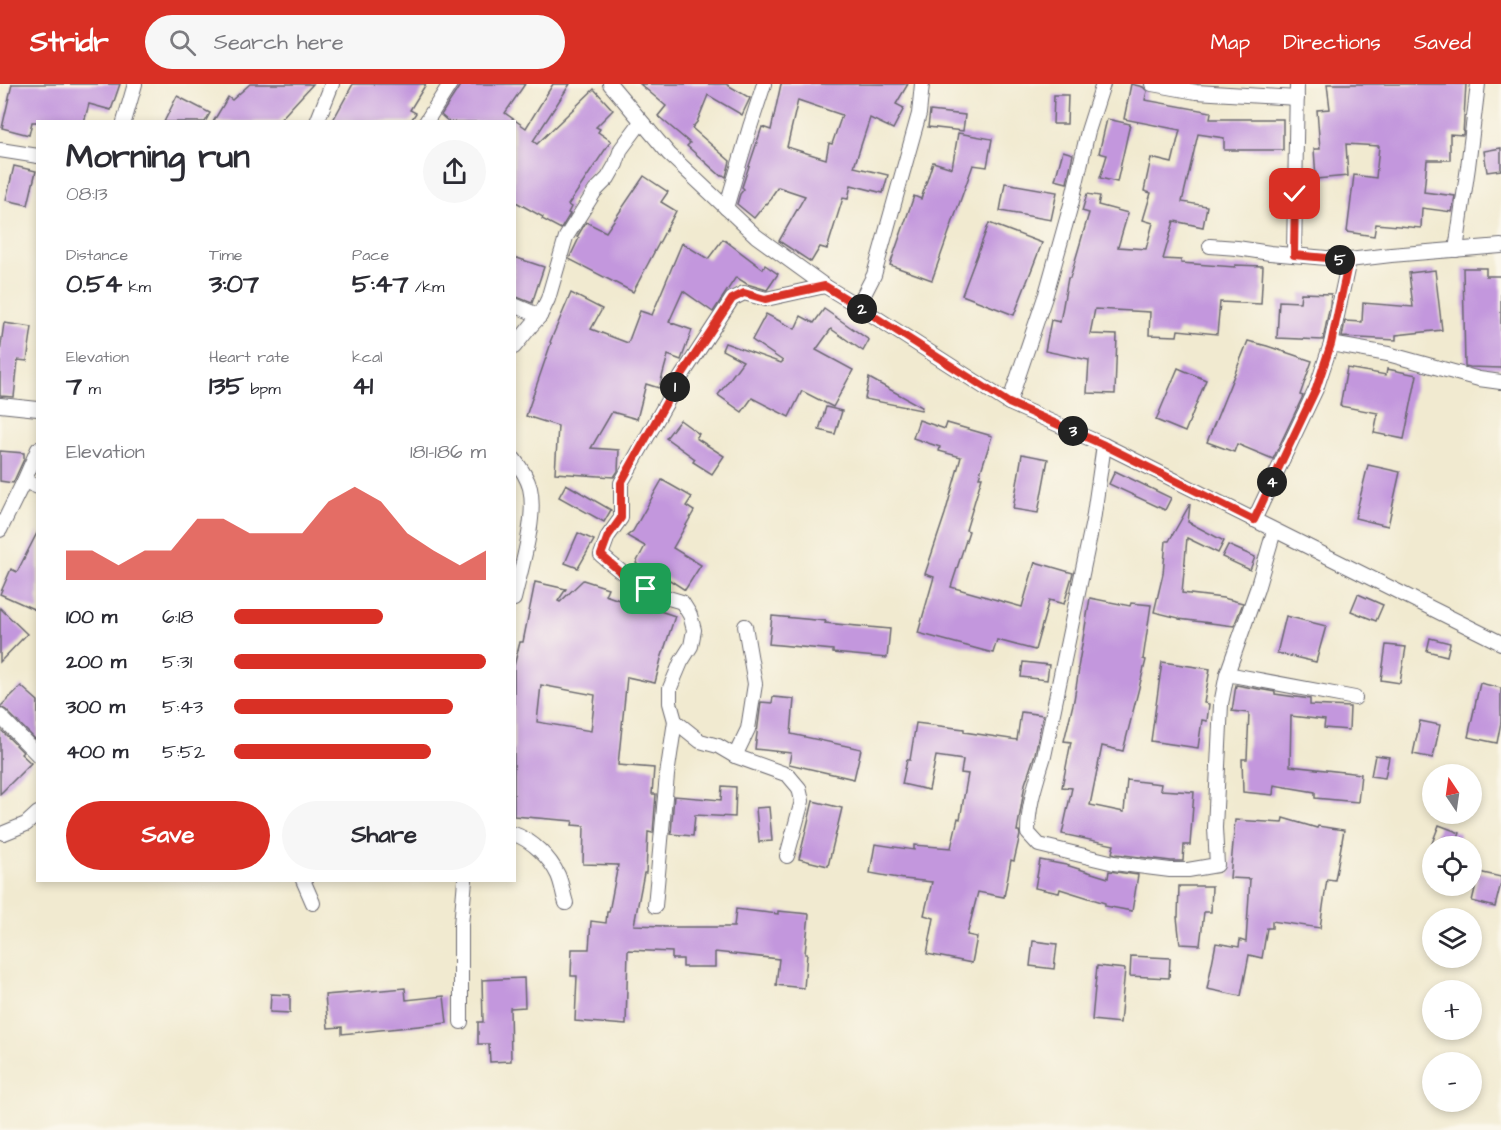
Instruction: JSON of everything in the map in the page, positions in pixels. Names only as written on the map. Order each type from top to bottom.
[{"type":"street","points":[[125,120],[135,84]]},
{"type":"street","points":[[318,120],[332,84]]},
{"type":"street","points":[[427,120],[450,84]]},
{"type":"street","points":[[610,84],[669,154],[756,236],[825,286],[1009,403],[1104,445],[1501,644]]},
{"type":"street","points":[[726,208],[764,84]]},
{"type":"street","points":[[858,306],[874,275],[919,114],[922,84]]},
{"type":"street","points":[[1009,403],[1047,294],[1088,131],[1103,84]]},
{"type":"street","points":[[1152,84],[1196,92],[1297,91],[1294,255]]},
{"type":"street","points":[[1456,250],[1478,84]]},
{"type":"street","points":[[516,344],[540,316],[548,299],[566,237],[595,191],[608,178],[621,149],[641,122]]},
{"type":"street","points":[[0,150],[36,156]]},
{"type":"street","points":[[1210,246],[1349,260],[1501,246]]},
{"type":"street","points":[[1254,520],[1316,389],[1331,344],[1349,260]]},
{"type":"street","points":[[655,906],[667,775],[675,721],[670,703],[670,688],[691,646],[694,630],[690,615],[682,602],[646,589],[624,575],[601,555],[608,536],[621,518],[621,483],[681,376],[732,299],[744,293],[765,299],[825,286]]},
{"type":"street","points":[[516,306],[540,316]]},
{"type":"street","points":[[1331,344],[1388,354],[1479,379],[1501,382]]},
{"type":"street","points":[[0,405],[36,410]]},
{"type":"street","points":[[1104,445],[1093,521],[1044,756],[1028,814],[1028,833],[1039,845],[1114,863],[1170,870],[1188,870],[1217,865],[1215,828],[1221,704],[1227,674],[1257,589],[1274,531]]},
{"type":"street","points":[[0,530],[36,453]]},
{"type":"street","points":[[516,462],[524,472],[530,489],[532,512],[516,590]]},
{"type":"street","points":[[24,481],[36,486]]},
{"type":"street","points":[[735,756],[748,729],[754,684],[746,626]]},
{"type":"street","points":[[1227,674],[1355,698]]},
{"type":"street","points":[[0,716],[36,753]]},
{"type":"street","points":[[675,721],[700,741],[789,775],[799,788],[802,801],[787,856]]},
{"type":"street","points":[[4,833],[26,824],[36,815]]},
{"type":"street","points":[[516,835],[525,838],[547,859],[558,875],[566,903]]},
{"type":"street","points":[[304,882],[313,903]]},
{"type":"street","points":[[461,1022],[461,925],[465,882]]},
{"type":"building","points":[[12,84],[120,84],[111,110],[89,104],[85,120],[36,120],[32,122],[29,135],[2,128]]},
{"type":"building","points":[[250,84],[313,84],[280,120],[214,120],[228,97],[232,100]]},
{"type":"building","points":[[353,84],[426,84],[410,110],[416,113],[411,120],[333,120]]},
{"type":"building","points":[[461,84],[525,84],[505,113],[515,120],[447,120],[441,115]]},
{"type":"building","points":[[553,84],[570,84],[533,141],[537,144],[594,89],[613,110],[596,127],[600,129],[598,132],[611,141],[568,205],[571,207],[568,213],[570,214],[561,229],[542,219],[543,217],[516,202],[516,121],[526,128]]},
{"type":"building","points":[[640,84],[726,84],[750,98],[742,115],[708,95],[697,122],[692,128],[730,161],[726,177],[721,176],[687,146],[690,143],[658,116],[666,106]]},
{"type":"building","points":[[781,84],[908,84],[896,104],[904,108],[893,129],[870,118],[854,167],[888,175],[883,193],[851,185],[848,199],[843,198],[827,249],[820,247],[811,262],[779,241],[805,196],[778,187],[772,198],[754,218],[737,204],[744,189],[742,187],[762,127],[771,130]],"holes":[[[798,100],[842,115],[832,144],[829,143],[826,159],[787,147]]]},
{"type":"building","points":[[1131,84],[1143,87],[1147,91],[1145,100],[1211,112],[1210,119],[1283,119],[1283,150],[1224,150],[1224,138],[1198,134],[1182,202],[1207,206],[1203,227],[1174,221],[1163,259],[1181,260],[1181,263],[1235,267],[1235,265],[1263,266],[1261,304],[1220,302],[1217,334],[1178,330],[1177,336],[1149,335],[1150,312],[1095,309],[1090,334],[1117,335],[1115,394],[1087,393],[1089,360],[1045,351],[1051,320],[1060,322],[1068,278],[1070,278],[1089,213],[1082,211],[1087,194],[1100,196],[1098,205],[1128,213],[1118,247],[1146,249],[1153,223],[1143,220],[1151,193],[1144,191],[1151,158],[1172,163],[1180,130],[1124,119]]},
{"type":"building","points":[[1327,84],[1466,84],[1463,135],[1450,134],[1450,160],[1427,160],[1424,192],[1455,196],[1452,212],[1422,208],[1421,228],[1376,224],[1374,236],[1347,232],[1354,175],[1376,178],[1379,146],[1346,144],[1348,176],[1316,179],[1314,149],[1320,149],[1317,110],[1330,109]]},
{"type":"building","points":[[1054,95],[1068,95],[1067,124],[1053,124]]},
{"type":"building","points":[[177,96],[210,113],[206,120],[165,120]]},
{"type":"building","points":[[930,111],[965,115],[963,131],[928,127]]},
{"type":"building","points":[[1107,119],[1130,124],[1117,182],[1100,178],[1107,155],[1099,153]]},
{"type":"building","points":[[958,133],[992,139],[987,167],[973,165],[932,280],[890,265],[914,196],[921,199],[933,162],[952,168]]},
{"type":"building","points":[[1501,148],[1501,170],[1487,172],[1484,151]]},
{"type":"building","points":[[1063,151],[1073,154],[1067,183],[1055,180]]},
{"type":"building","points":[[14,166],[36,171],[28,205],[6,200]]},
{"type":"building","points":[[644,176],[668,192],[661,202],[676,211],[633,292],[569,259],[579,238],[577,237],[586,222],[606,232]]},
{"type":"building","points":[[1005,183],[1057,192],[1051,220],[1000,211]]},
{"type":"building","points":[[989,223],[1042,243],[1014,315],[962,295]]},
{"type":"building","points":[[723,239],[763,269],[765,265],[778,274],[767,290],[747,284],[736,277],[713,312],[683,291],[669,322],[692,330],[681,360],[668,355],[659,388],[646,384],[637,419],[612,412],[591,448],[619,450],[618,471],[614,477],[555,473],[558,426],[526,416],[550,342],[571,293],[602,309],[591,329],[628,343],[640,311],[652,315],[682,243],[708,259]]},
{"type":"building","points":[[516,258],[544,267],[532,303],[516,297]]},
{"type":"building","points":[[1463,268],[1486,268],[1486,276],[1501,276],[1501,368],[1465,366]]},
{"type":"building","points":[[1435,270],[1442,330],[1396,335],[1396,340],[1342,337],[1345,321],[1362,322],[1363,303],[1413,307],[1409,273]]},
{"type":"building","points":[[1301,293],[1331,294],[1323,340],[1277,338],[1279,301],[1300,302]]},
{"type":"building","points":[[824,309],[869,340],[863,351],[831,329],[816,350],[853,370],[833,407],[802,391],[789,417],[752,398],[742,412],[718,395],[743,361],[722,350],[725,343],[781,363],[783,361],[752,340],[766,314],[795,329],[801,316],[814,323]]},
{"type":"building","points":[[4,323],[32,327],[27,361],[18,360],[14,397],[0,396],[0,352]]},
{"type":"building","points":[[1248,341],[1312,361],[1300,395],[1303,396],[1273,459],[1237,444],[1234,452],[1207,442]]},
{"type":"building","points":[[1178,368],[1206,380],[1185,432],[1156,420]]},
{"type":"building","points":[[1347,368],[1386,375],[1387,369],[1417,375],[1404,439],[1374,433],[1378,413],[1340,406]]},
{"type":"building","points":[[869,378],[922,407],[921,410],[865,399]]},
{"type":"building","points":[[826,407],[842,411],[835,434],[819,430]]},
{"type":"building","points":[[680,420],[699,434],[696,438],[724,456],[712,474],[693,462],[695,459],[666,438]]},
{"type":"building","points":[[919,420],[945,429],[947,423],[992,436],[966,530],[969,531],[951,587],[1022,607],[1035,562],[1073,573],[1064,604],[1049,600],[1035,650],[997,640],[993,653],[918,633],[934,577],[925,574],[961,457],[939,451],[940,447],[913,438]]},
{"type":"building","points":[[0,451],[24,453],[24,459],[13,483],[0,481]]},
{"type":"building","points":[[1022,454],[1048,459],[1038,513],[1013,509]]},
{"type":"building","points":[[1368,465],[1400,472],[1388,526],[1355,518]]},
{"type":"building","points":[[1115,471],[1171,498],[1165,510],[1109,484]]},
{"type":"building","points":[[662,480],[692,497],[686,506],[694,511],[673,548],[701,565],[685,590],[656,571],[650,577],[636,563],[645,546],[627,536],[633,531]]},
{"type":"building","points":[[566,484],[611,510],[604,522],[559,497]]},
{"type":"building","points":[[1190,504],[1188,522],[1224,541],[1218,553],[1187,538],[1182,593],[1243,603],[1234,626],[1179,619],[1154,612],[1163,574],[1166,541],[1169,541]]},
{"type":"building","points":[[578,533],[594,540],[578,568],[565,563]]},
{"type":"building","points":[[36,535],[36,610],[0,594],[11,569],[17,572]]},
{"type":"building","points":[[1228,545],[1255,557],[1250,570],[1222,557]]},
{"type":"building","points":[[583,580],[608,588],[605,595],[650,611],[651,608],[675,616],[655,683],[627,677],[618,765],[654,768],[652,794],[656,794],[653,833],[648,832],[646,873],[644,873],[634,925],[734,927],[736,909],[778,914],[778,911],[809,914],[804,988],[776,985],[779,959],[715,952],[715,967],[683,967],[683,959],[672,959],[672,952],[628,950],[626,1025],[575,1021],[577,976],[571,976],[572,949],[589,949],[591,921],[606,923],[618,865],[583,864],[584,826],[572,825],[573,821],[516,816],[516,658],[520,642],[523,642],[535,582],[566,589],[558,601],[560,602]],"holes":[[[541,685],[595,695],[591,731],[537,722]]]},
{"type":"building","points":[[1358,594],[1383,605],[1376,621],[1351,611]]},
{"type":"building","points":[[1090,598],[1130,606],[1131,603],[1151,605],[1143,659],[1146,660],[1123,751],[1102,746],[1090,805],[1124,812],[1127,780],[1161,784],[1160,790],[1194,792],[1190,845],[1184,845],[1183,861],[1116,854],[1112,853],[1114,845],[1062,834],[1072,788],[1062,787],[1071,742],[1064,741],[1074,700]]},
{"type":"building","points":[[0,608],[27,634],[0,662]]},
{"type":"building","points":[[772,616],[890,629],[887,658],[769,644]]},
{"type":"building","points":[[1286,616],[1326,626],[1316,662],[1277,653]]},
{"type":"building","points":[[1430,638],[1450,643],[1447,656],[1427,651]]},
{"type":"building","points":[[1386,645],[1406,647],[1400,683],[1381,680]]},
{"type":"building","points":[[1023,662],[1049,665],[1047,680],[1021,677]]},
{"type":"building","points":[[1162,662],[1210,669],[1204,703],[1209,704],[1207,721],[1202,720],[1198,748],[1151,741]]},
{"type":"building","points":[[1480,683],[1501,688],[1501,722],[1497,743],[1468,737]]},
{"type":"building","points":[[1236,685],[1310,699],[1310,705],[1350,707],[1349,730],[1324,728],[1325,720],[1291,716],[1290,766],[1361,774],[1358,802],[1315,798],[1315,792],[1274,785],[1273,795],[1243,792],[1242,759],[1247,759],[1249,713],[1232,711]]},
{"type":"building","points":[[21,686],[36,699],[36,738],[6,710],[0,707]]},
{"type":"building","points":[[773,697],[794,699],[791,734],[861,749],[854,779],[789,764],[791,753],[755,749],[761,702],[772,703]]},
{"type":"building","points":[[1021,712],[1043,715],[1035,754],[1025,784],[1017,831],[1020,835],[1014,861],[1011,860],[1004,897],[978,892],[967,935],[977,937],[972,963],[927,954],[934,918],[924,915],[932,882],[870,873],[875,844],[914,850],[914,845],[951,848],[958,818],[960,819],[968,774],[961,773],[963,760],[936,756],[929,790],[902,784],[907,760],[910,760],[916,723],[964,729],[964,732],[1017,740]]},
{"type":"building","points":[[1420,721],[1440,725],[1433,758],[1413,754]]},
{"type":"building","points":[[0,729],[31,763],[0,794]]},
{"type":"building","points":[[1375,755],[1389,757],[1385,778],[1371,776]]},
{"type":"building","points":[[722,786],[736,787],[735,817],[695,815],[693,836],[671,834],[674,796],[721,800]]},
{"type":"building","points":[[813,801],[842,808],[828,866],[799,859]]},
{"type":"building","points":[[769,807],[772,841],[759,842],[756,808]]},
{"type":"building","points":[[1283,818],[1317,828],[1318,826],[1344,830],[1335,880],[1327,879],[1320,928],[1272,921],[1272,928],[1267,928],[1262,958],[1249,955],[1241,996],[1207,989],[1216,943],[1239,947],[1240,940],[1246,942],[1250,879],[1230,878],[1235,820],[1282,823]]},
{"type":"building","points":[[1439,825],[1460,833],[1459,836],[1435,836]]},
{"type":"building","points":[[1040,860],[1066,865],[1108,878],[1109,871],[1138,875],[1132,911],[1105,906],[1105,903],[1060,889],[1059,893],[1035,888]]},
{"type":"building","points":[[1482,873],[1501,877],[1495,907],[1472,901],[1473,896],[1482,896]]},
{"type":"building","points":[[1179,886],[1212,886],[1211,912],[1204,912],[1200,945],[1180,944],[1177,917]]},
{"type":"building","points":[[1033,941],[1057,944],[1054,969],[1030,966]]},
{"type":"building","points":[[1131,956],[1170,958],[1169,978],[1130,976]]},
{"type":"building","points":[[1097,966],[1125,969],[1120,1023],[1092,1020]]},
{"type":"building","points":[[524,978],[525,1007],[510,1008],[511,1061],[490,1062],[489,1044],[478,1044],[478,1022],[483,1022],[482,980]]},
{"type":"building","points":[[405,988],[406,1000],[444,996],[447,1023],[342,1034],[342,1027],[328,1028],[325,995]]},
{"type":"building","points":[[271,994],[290,995],[290,1013],[270,1012]]},
{"type":"route","points":[[646,589],[624,575],[601,555],[608,536],[621,518],[621,483],[681,376],[732,299],[744,293],[765,299],[825,286],[1009,403],[1104,445],[1254,520],[1316,389],[1331,344],[1349,260],[1294,255],[1295,194]]}]
